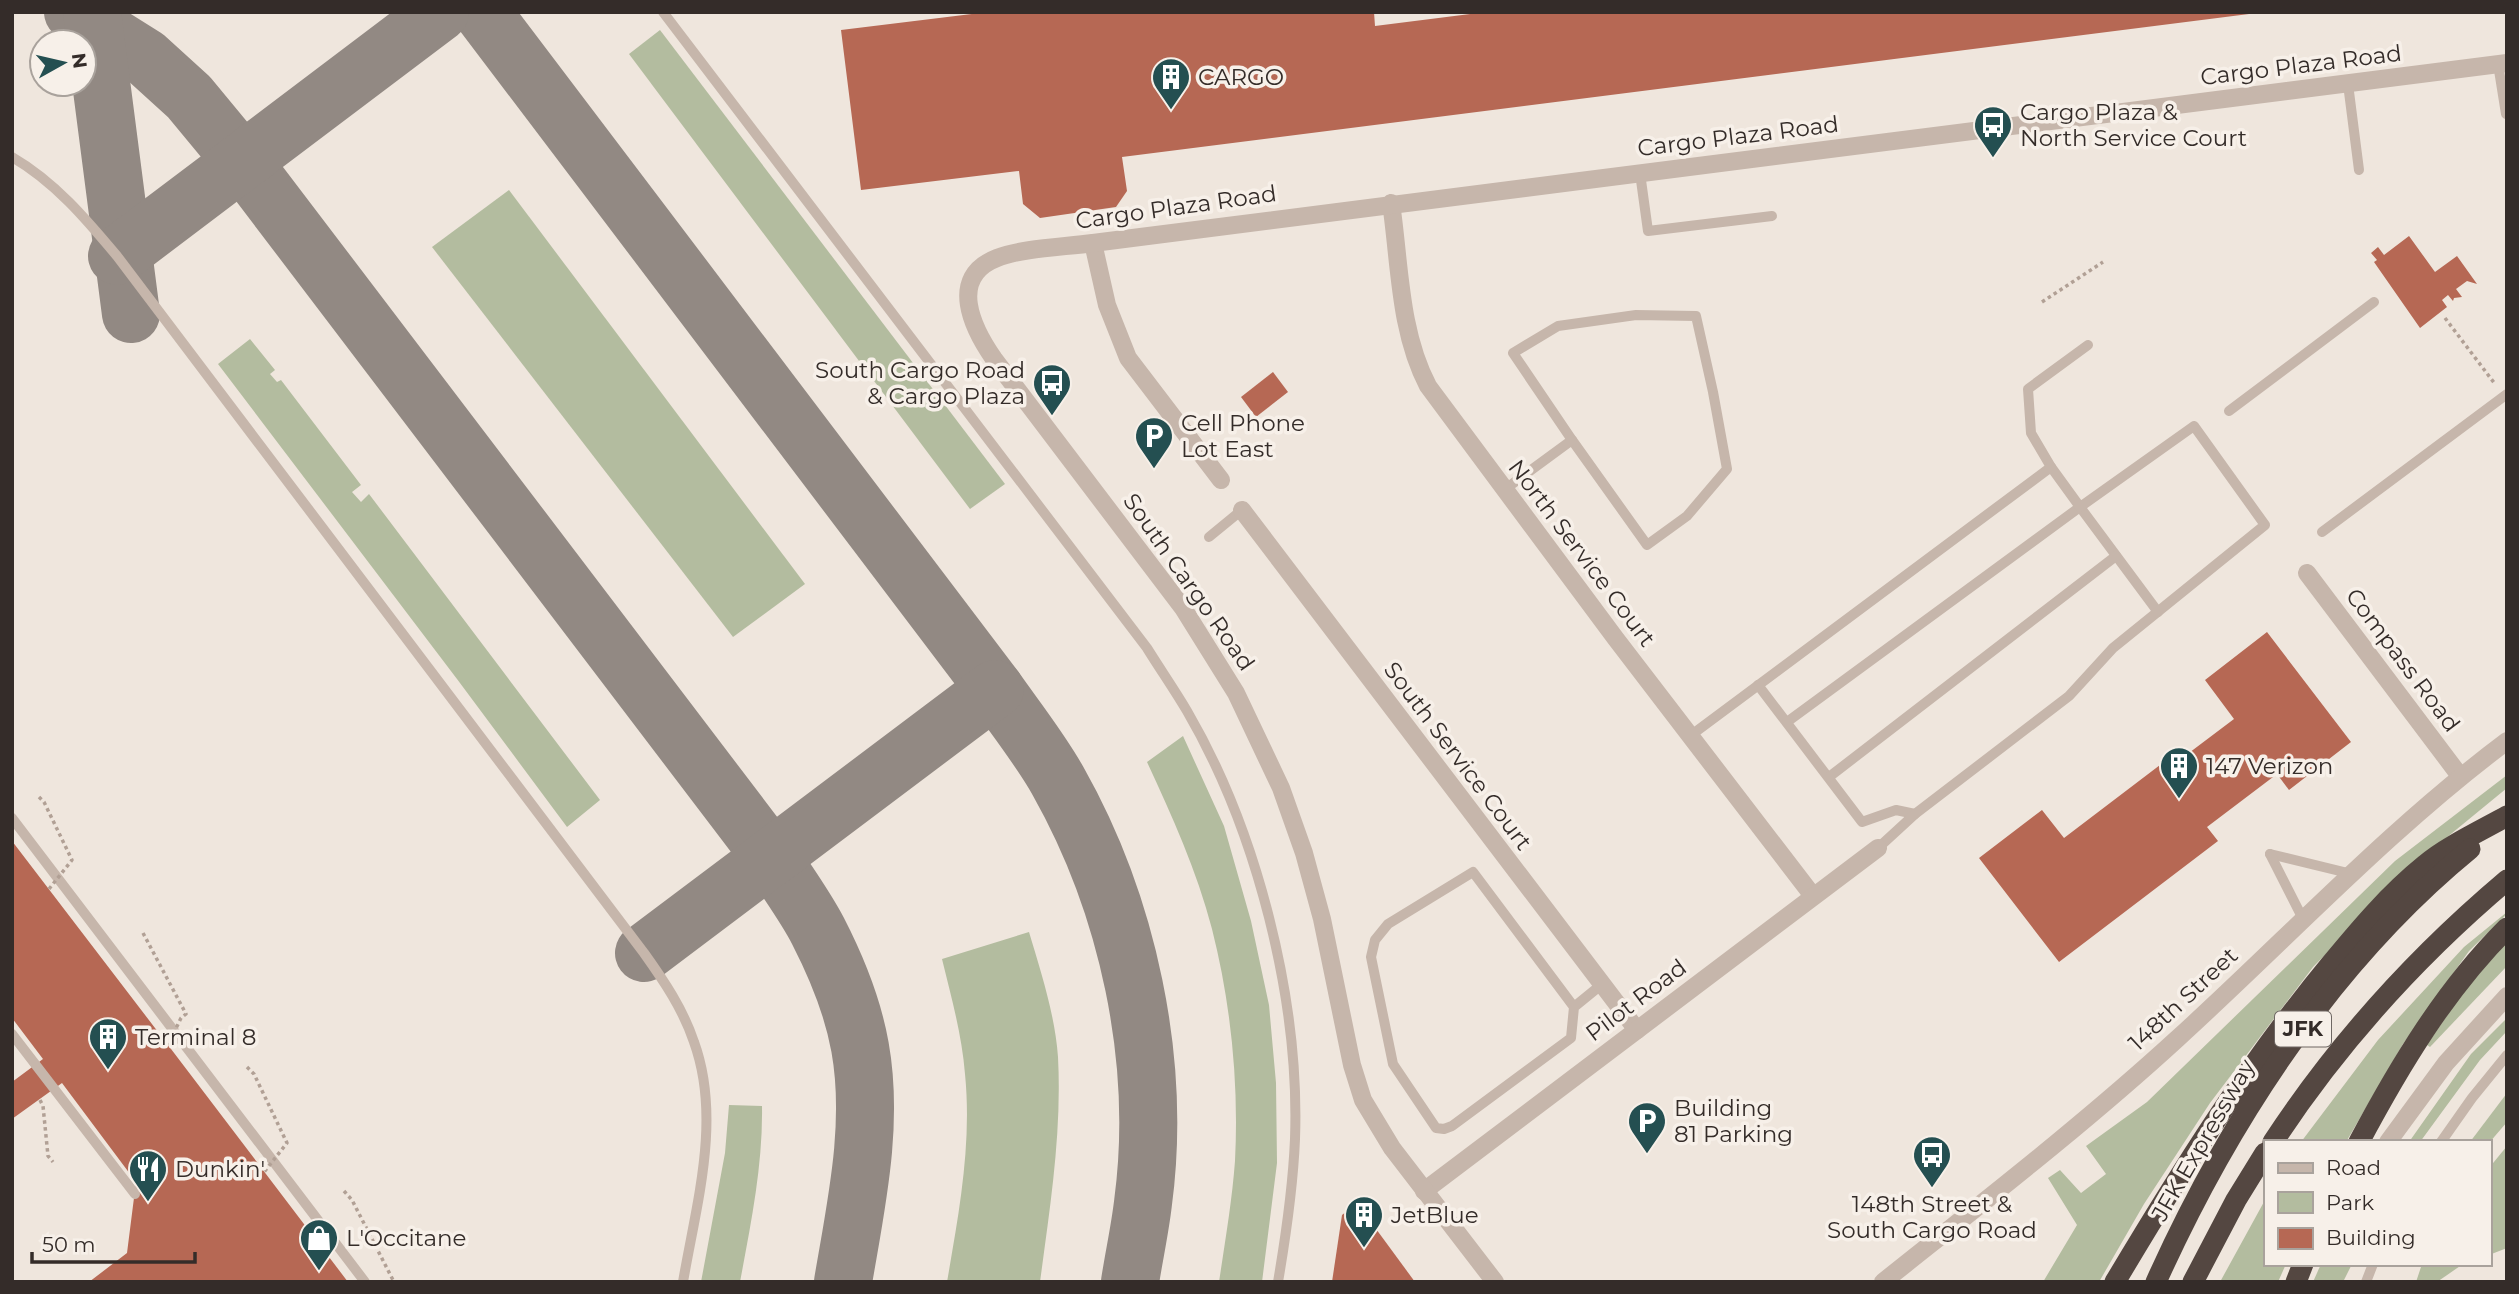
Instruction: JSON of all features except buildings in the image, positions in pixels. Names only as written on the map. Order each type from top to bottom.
[{"type":"highway","points":[[2115,1282],[2239,1086],[2291,1014],[2346,946],[2426,863],[2507,817]]},
{"type":"highway","name":"JFK Expressway","points":[[2156,1282],[2197,1199],[2236,1130],[2318,1009],[2405,909],[2507,817]]},
{"type":"highway","name":"JFK","points":[[2274,1140],[2325,1069],[2392,988],[2438,941],[2507,880]]},
{"type":"highway","points":[[2360,1140],[2440,1006],[2507,928]]},
{"type":"highway","points":[[2193,1282],[2264,1155]]},
{"type":"street","name":"Cargo Plaza Road","points":[[979,269],[988,262],[1010,254],[2502,64]]},
{"type":"street","name":"North Service Court","points":[[1391,204],[1408,331],[1421,374],[1436,400],[1813,897]]},
{"type":"street","points":[[1093,243],[1107,305],[1128,358],[1221,480]]},
{"type":"street","name":"South Cargo Road","points":[[979,269],[969,288],[968,298],[973,322],[982,340],[1183,608],[1213,654],[1253,726],[1281,788],[1313,884],[1352,1065],[1363,1100],[1380,1130],[1424,1191],[1495,1282]]},
{"type":"street","name":"South Service Court","points":[[1242,510],[1637,1030]]},
{"type":"street","name":"Compass Road","points":[[2306,573],[2460,776]]},
{"type":"street","name":"148th Street","points":[[1883,1282],[2106,1101],[2179,1037],[2393,834],[2460,776],[2507,741]]},
{"type":"street","name":"Pilot Road","points":[[1424,1191],[1878,848]]},
{"type":"street","points":[[2389,1140],[2446,1063],[2507,996]]},
{"type":"street","points":[[2302,1282],[2311,1266]]},
{"type":"lane","points":[[668,14],[1147,648],[1188,712],[1221,780],[1241,827],[1259,882],[1279,965],[1291,1039],[1295,1138],[1278,1282]]},
{"type":"lane","points":[[2502,64],[2505,114]]},
{"type":"lane","points":[[2348,84],[2359,170]]},
{"type":"lane","points":[[12,157],[59,191],[117,256],[644,953],[675,998],[695,1044],[706,1093],[704,1155],[683,1282]]},
{"type":"lane","points":[[1640,173],[1648,231],[1772,216]]},
{"type":"lane","points":[[2229,411],[2374,302]]},
{"type":"lane","points":[[1636,315],[1696,316],[1727,468],[1686,516],[1647,545],[1572,440],[1513,353],[1558,326],[1636,315]]},
{"type":"lane","points":[[2088,345],[2028,389],[2032,433],[2051,467],[2158,612]]},
{"type":"lane","points":[[2322,532],[2505,395]]},
{"type":"lane","points":[[1787,722],[2194,426],[2265,525],[2113,648],[2069,696],[1915,814],[1878,848]]},
{"type":"lane","points":[[1504,490],[1572,440]]},
{"type":"lane","points":[[1690,736],[2051,467]]},
{"type":"lane","points":[[1209,537],[1242,510]]},
{"type":"lane","points":[[1829,777],[2116,556]]},
{"type":"lane","points":[[1758,685],[1862,822],[1896,810],[1915,814]]},
{"type":"lane","points":[[12,818],[365,1282]]},
{"type":"lane","points":[[2303,919],[2270,854],[2352,874]]},
{"type":"lane","points":[[1574,1007],[1473,872],[1388,925],[1375,940],[1371,957],[1393,1063],[1436,1128],[1452,1126],[1571,1038],[1574,1007],[1601,985]]},
{"type":"lane","points":[[12,1034],[135,1194]]},
{"type":"lane","points":[[2442,1140],[2507,1055]]},
{"type":"path","points":[[2042,302],[2103,262]]},
{"type":"path","points":[[2445,318],[2505,395]]},
{"type":"path","points":[[39,797],[44,802],[72,860],[49,889]]},
{"type":"path","points":[[143,933],[186,1014],[181,1018],[168,1045]]},
{"type":"path","points":[[247,1067],[254,1074],[288,1143],[264,1172]]},
{"type":"path","points":[[40,1100],[43,1106],[48,1156],[53,1162]]},
{"type":"path","points":[[344,1191],[352,1200],[394,1282]]},
{"type":"green space","points":[[660,30],[1005,484],[970,509],[629,54]]},
{"type":"green space","points":[[509,190],[805,584],[733,637],[432,247]]},
{"type":"green space","points":[[250,339],[275,370],[270,374],[277,382],[281,380],[361,485],[352,492],[361,502],[369,494],[600,800],[567,827],[218,364]]},
{"type":"green space","points":[[1183,736],[1224,826],[1251,921],[1269,1005],[1276,1083],[1277,1163],[1262,1282],[1219,1282],[1235,1161],[1236,1103],[1229,1015],[1219,957],[1206,907],[1183,844],[1147,762]]},
{"type":"green space","points":[[2507,775],[2507,788],[2418,861],[2313,967],[2210,1103],[2144,1204],[2099,1282],[2043,1282],[2077,1225],[2048,1178],[2060,1170],[2081,1193],[2106,1174],[2086,1146],[2147,1102],[2395,861]]},
{"type":"green space","points":[[2507,912],[2469,951],[2403,1044],[2347,1140],[2303,1140],[2378,1040],[2464,947]]},
{"type":"green space","points":[[1029,932],[1051,1010],[1059,1085],[1057,1142],[1040,1282],[947,1282],[966,1152],[967,1100],[956,1016],[942,959]]},
{"type":"green space","points":[[2507,940],[2507,966],[2430,1047],[2427,1045],[2465,989]]},
{"type":"green space","points":[[2507,1018],[2507,1031],[2480,1060],[2421,1140],[2410,1140],[2471,1054]]},
{"type":"green space","points":[[2507,1093],[2507,1122],[2491,1141],[2472,1140]]},
{"type":"green space","points":[[729,1105],[762,1106],[761,1150],[752,1216],[740,1282],[701,1282],[725,1153]]},
{"type":"green space","points":[[2507,1146],[2507,1248],[2491,1254],[2491,1166]]},
{"type":"green space","points":[[2264,1202],[2264,1266],[2285,1266],[2278,1282],[2220,1282]]},
{"type":"green space","points":[[2320,1266],[2351,1266],[2343,1282],[2313,1282]]},
{"type":"green space","points":[[2421,1266],[2460,1266],[2437,1282],[2416,1282]]},
{"type":"taxiway","points":[[73,12],[145,57],[189,97],[242,161],[772,858],[807,912],[831,958],[848,1002],[857,1032],[864,1076],[862,1165],[843,1282]]},
{"type":"taxiway","points":[[92,12],[131,314]]},
{"type":"taxiway","points":[[117,256],[440,12]]},
{"type":"taxiway","points":[[482,12],[995,689],[1051,769],[1083,829],[1121,932],[1134,985],[1143,1040],[1148,1095],[1148,1149],[1142,1213],[1130,1282]]},
{"type":"taxiway","points":[[644,953],[995,689]]},
{"type":"place","name":"CARGO","points":[[1171,111]]},
{"type":"place","name":"Cargo Plaza & North Service Court","points":[[1993,159]]},
{"type":"place","name":"South Cargo Road & Cargo Plaza","points":[[1052,417]]},
{"type":"place","name":"Cell Phone Lot East","points":[[1154,470]]},
{"type":"place","name":"147 Verizon","points":[[2179,800]]},
{"type":"place","name":"Terminal 8","points":[[108,1071]]},
{"type":"place","name":"Building 81 Parking","points":[[1647,1155]]},
{"type":"place","name":"148th Street & South Cargo Road","points":[[1932,1189]]},
{"type":"place","name":"Dunkin'","points":[[148,1203]]},
{"type":"place","name":"JetBlue","points":[[1364,1249]]},
{"type":"place","name":"L'Occitane","points":[[319,1272]]}]
